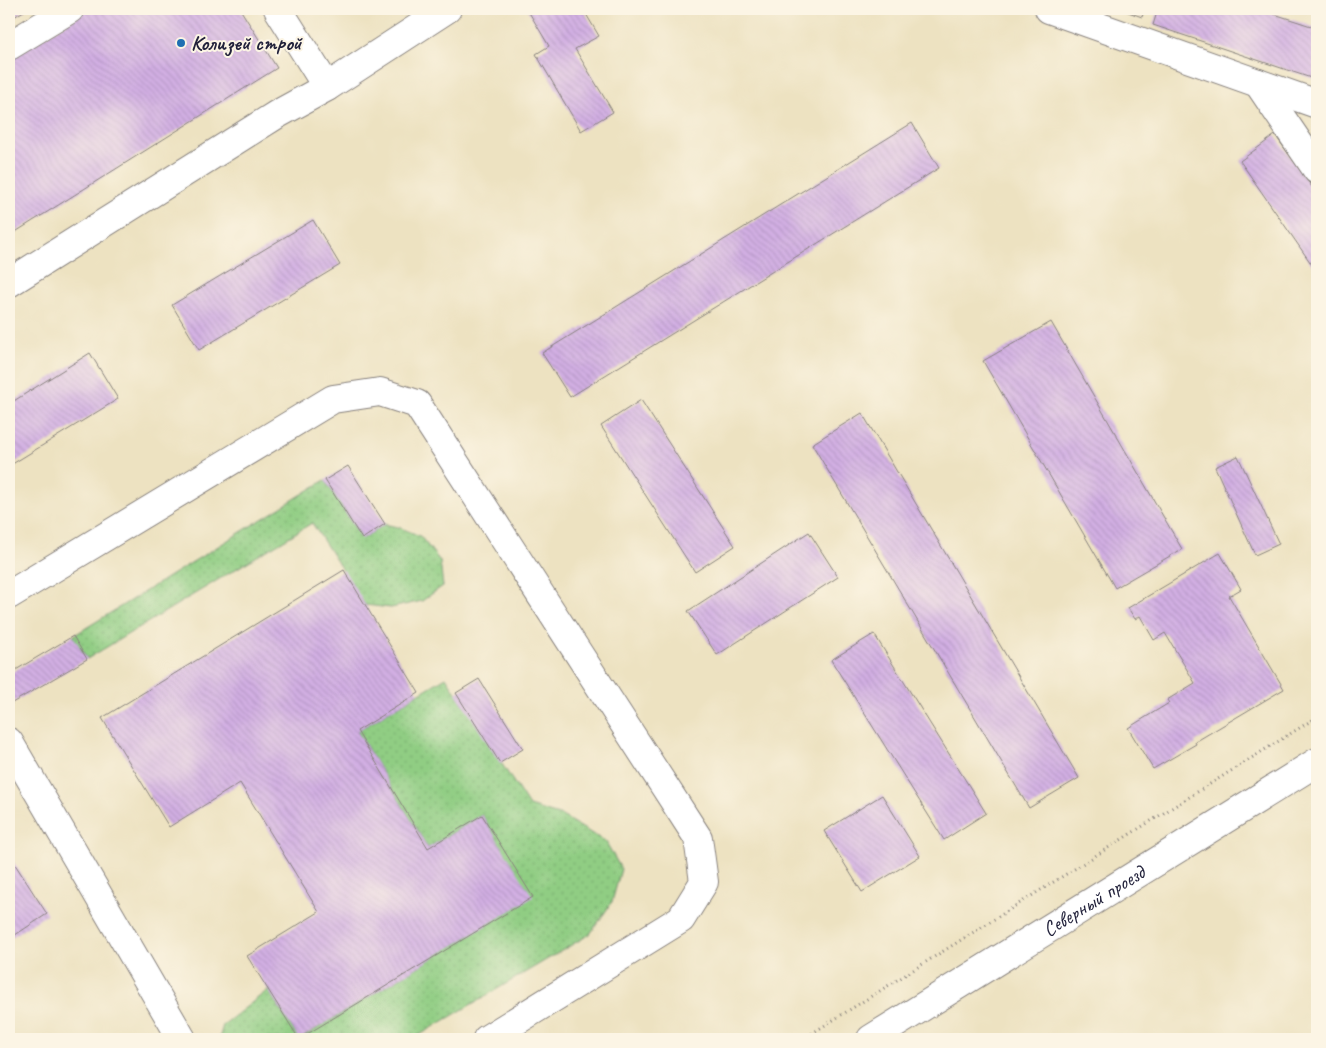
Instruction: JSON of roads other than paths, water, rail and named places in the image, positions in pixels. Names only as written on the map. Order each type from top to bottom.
[{"type":"street","points":[[9,46],[70,9]]},
{"type":"street","points":[[278,9],[326,87]]},
{"type":"street","points":[[9,283],[276,115],[326,87],[447,9]]},
{"type":"street","points":[[1049,9],[1317,104]]},
{"type":"street","points":[[1258,83],[1317,170]]},
{"type":"street","points":[[9,595],[333,400],[380,392],[417,404],[698,838],[704,882],[682,919],[487,1039]]},
{"type":"street","points":[[9,742],[182,1039]]},
{"type":"street","name":"Северный проезд","points":[[871,1039],[1317,762]]},
{"type":"place","name":"Колизей строй","points":[[181,43]]}]
